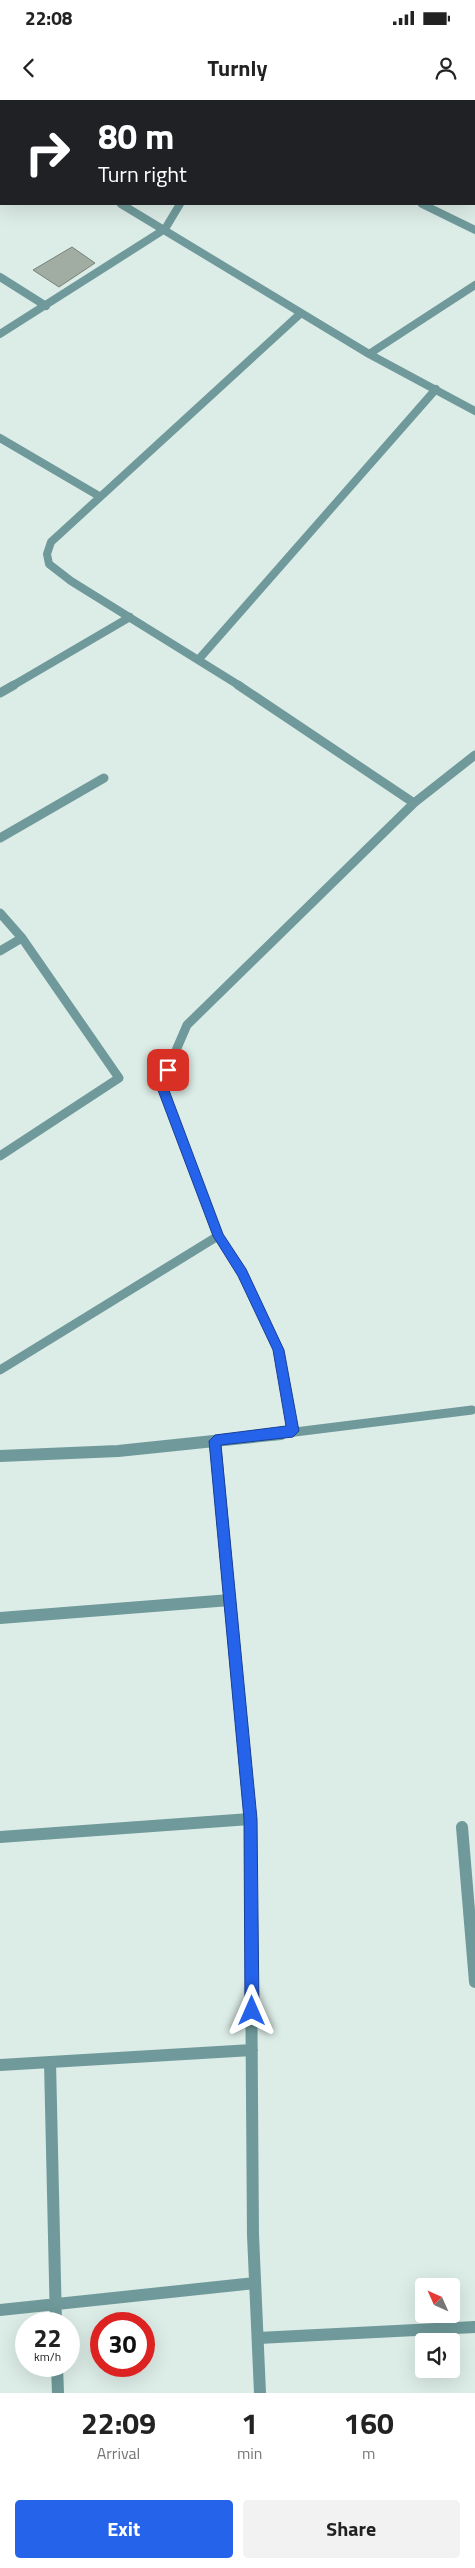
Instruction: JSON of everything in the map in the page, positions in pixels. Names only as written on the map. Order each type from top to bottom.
[{"type":"street","points":[[123,205],[369,354],[475,411]]},
{"type":"street","points":[[0,334],[165,229],[179,205]]},
{"type":"street","points":[[424,205],[475,230]]},
{"type":"street","points":[[0,277],[46,306]]},
{"type":"street","points":[[369,354],[475,285]]},
{"type":"street","points":[[301,313],[51,542],[47,554],[49,564],[71,581],[200,659],[414,803]]},
{"type":"street","points":[[200,659],[436,389]]},
{"type":"street","points":[[0,438],[99,496]]},
{"type":"street","points":[[0,693],[130,617]]},
{"type":"street","points":[[293,1431],[279,1350],[242,1272],[218,1236],[161,1085],[187,1025],[414,803],[475,755]]},
{"type":"street","points":[[0,838],[104,778]]},
{"type":"street","points":[[0,913],[22,938],[119,1078],[0,1156]]},
{"type":"street","points":[[0,951],[22,938]]},
{"type":"street","points":[[0,1370],[218,1236]]},
{"type":"street","points":[[0,1456],[66,1456],[215,1441],[472,1410]]},
{"type":"street","points":[[215,1441],[250,1819],[255,2283],[260,2393]]},
{"type":"street","points":[[0,1618],[230,1600]]},
{"type":"street","points":[[0,1837],[250,1819]]},
{"type":"street","points":[[462,1827],[475,1982]]},
{"type":"street","points":[[0,2065],[252,2050]]},
{"type":"street","points":[[50,2062],[55,2312]]},
{"type":"street","points":[[0,2310],[255,2283]]},
{"type":"street","points":[[258,2338],[475,2327]]},
{"type":"street","points":[[57,2377],[58,2393]]},
{"type":"building","points":[[72,247],[95,263],[59,287],[33,270]]},
{"type":"route","points":[[168,1070],[161,1085],[218,1236],[242,1272],[279,1350],[293,1431],[215,1441],[250,1819],[252,2011]]}]
